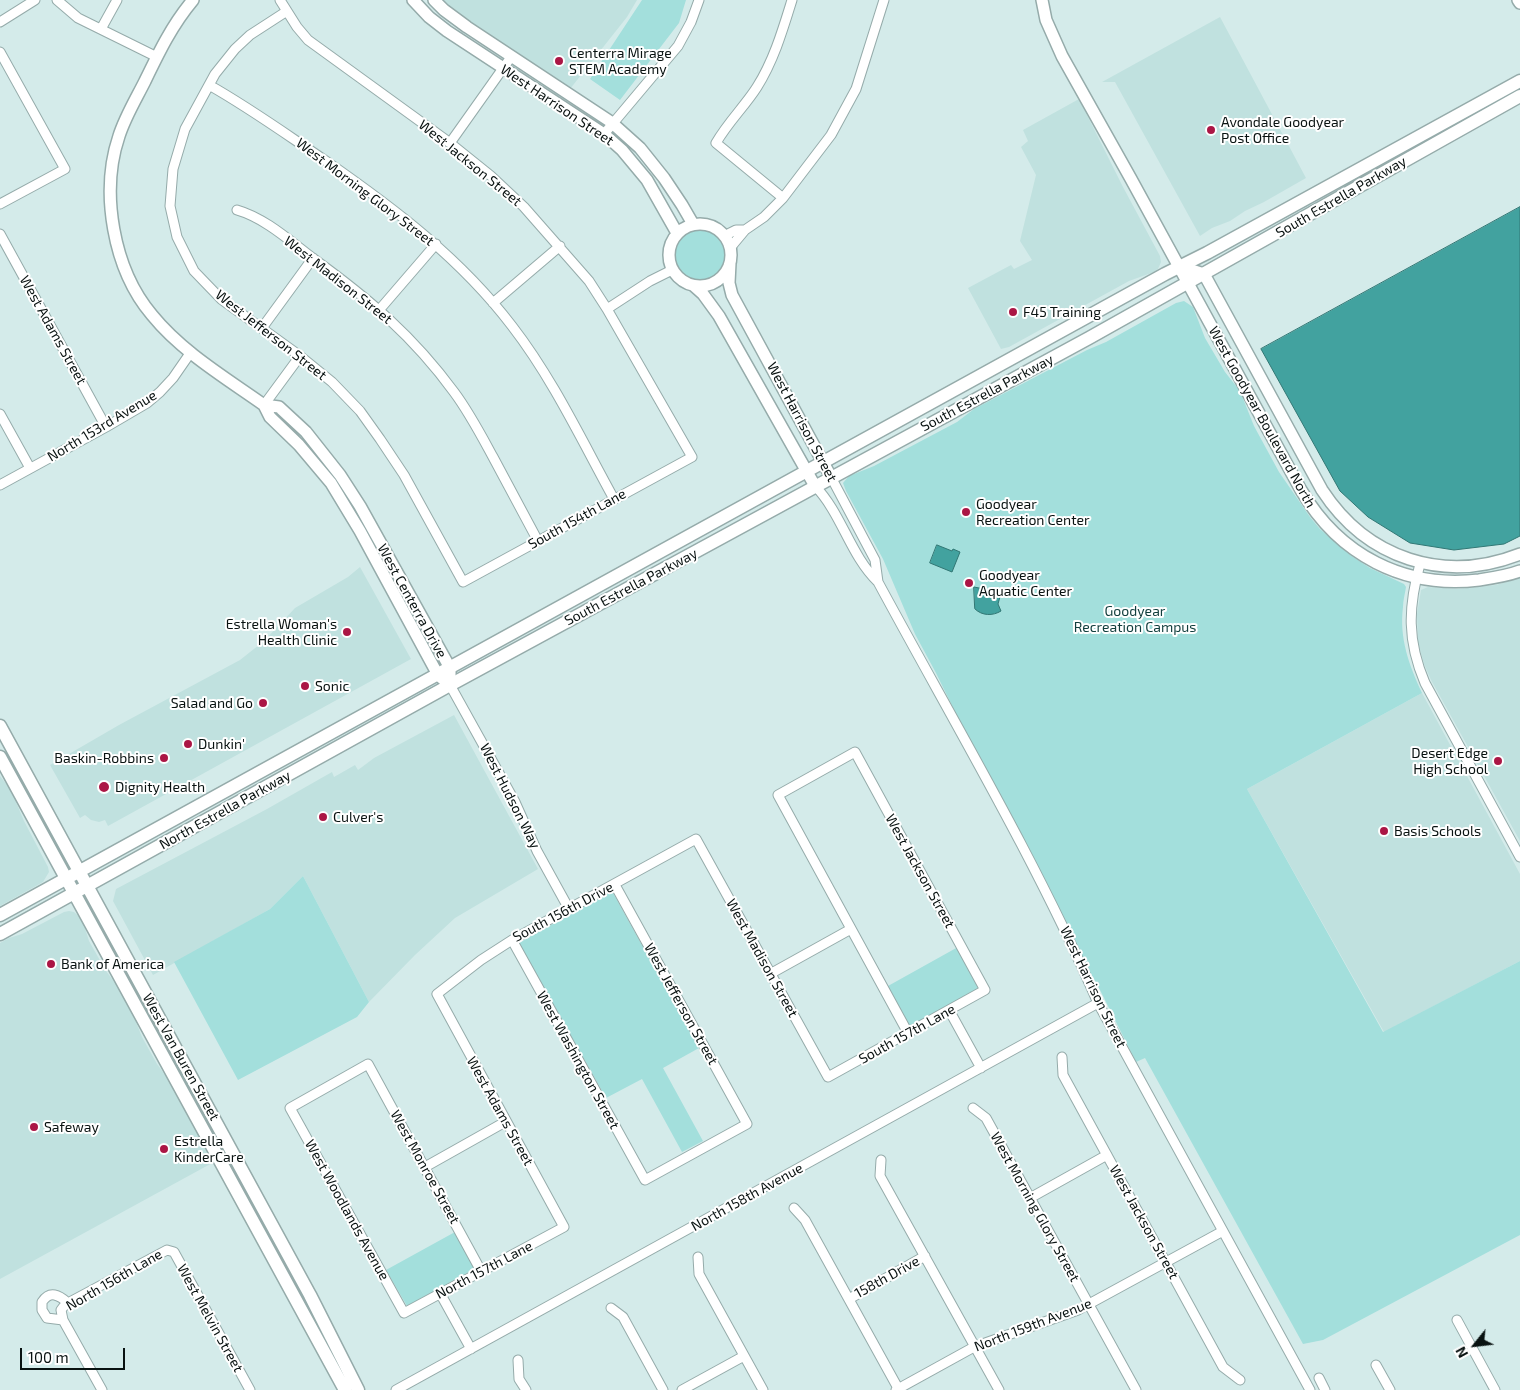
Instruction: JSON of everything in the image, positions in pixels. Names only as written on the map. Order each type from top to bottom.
[{"type":"main road","name":"South Estrella Parkway","points":[[450,668],[1179,266],[1520,81]]},
{"type":"main road","name":"South Estrella Parkway","points":[[450,685],[1188,283],[1520,96]]},
{"type":"main road","points":[[1261,242],[1269,231],[1298,212],[1302,200],[1320,199],[1362,185]]},
{"type":"main road","points":[[970,403],[978,390],[1000,379],[1005,362]]},
{"type":"main road","name":"North Estrella Parkway","points":[[0,915],[450,668]]},
{"type":"main road","name":"North Estrella Parkway","points":[[0,934],[450,685]]},
{"type":"main road","name":"West Van Buren Street","points":[[0,726],[310,1295],[358,1390]]},
{"type":"main road","name":"West Van Buren Street","points":[[0,757],[344,1390]]},
{"type":"main road","points":[[256,774],[264,788]]},
{"type":"main road","points":[[171,1072],[184,1064]]},
{"type":"street","points":[[0,22],[35,0]]},
{"type":"street","points":[[57,0],[78,18],[157,57]]},
{"type":"street","points":[[101,29],[117,0]]},
{"type":"street","name":"West Centerra Drive","points":[[193,0],[169,33],[118,136],[111,175],[110,206],[121,259],[140,298],[164,329],[264,405],[279,407],[306,432],[333,465],[360,506],[450,668],[450,685]]},
{"type":"street","name":"West Jackson Street","points":[[280,0],[308,40],[450,143],[491,176],[524,207],[560,246],[589,281],[607,309],[692,457]]},
{"type":"street","name":"West Harrison Street","points":[[413,0],[429,17],[447,30],[604,134],[622,150],[647,180],[677,233]]},
{"type":"street","name":"West Harrison Street","points":[[434,0],[459,22],[613,124],[640,148],[658,170],[693,224]]},
{"type":"street","points":[[604,134],[678,46],[700,0]]},
{"type":"street","points":[[783,198],[716,143],[723,130],[757,88],[770,64],[792,0]]},
{"type":"street","points":[[730,248],[745,230],[764,217],[783,198],[831,135],[856,89],[884,0]]},
{"type":"street","name":"West Goodyear Boulevard North","points":[[1042,0],[1046,20],[1059,50],[1296,480],[1318,516],[1347,544],[1376,563],[1416,578],[1465,582],[1508,575],[1520,571]]},
{"type":"street","name":"West Jefferson Street","points":[[287,11],[245,39],[235,49],[215,74],[185,129],[172,169],[170,206],[177,237],[194,271],[221,299],[300,356],[332,382],[360,412],[404,475],[463,582]]},
{"type":"street","points":[[0,52],[65,169],[0,204]]},
{"type":"street","points":[[450,143],[511,57]]},
{"type":"street","name":"West Morning Glory Street","points":[[209,85],[246,106],[379,198],[436,244],[461,267],[494,303],[534,356],[614,499]]},
{"type":"street","name":"West Madison Street","points":[[237,210],[248,214],[313,258],[380,309],[432,363],[456,393],[479,431],[538,541]]},
{"type":"street","points":[[693,224],[712,226],[724,236],[730,248],[730,263],[726,272],[712,284],[694,286],[685,283],[672,270],[669,261],[668,251],[671,242],[677,233],[693,224]]},
{"type":"street","points":[[724,236],[736,230],[745,230]]},
{"type":"street","name":"West Adams Street","points":[[0,234],[106,427]]},
{"type":"street","points":[[380,309],[436,244]]},
{"type":"street","points":[[494,303],[560,246]]},
{"type":"street","points":[[262,328],[313,258]]},
{"type":"street","name":"West Harrison Street","points":[[730,263],[729,284],[732,295],[875,560],[878,582]]},
{"type":"street","points":[[1179,266],[1204,274]]},
{"type":"street","points":[[607,309],[650,281],[672,270]]},
{"type":"street","name":"West Goodyear Boulevard North","points":[[1204,274],[1322,490],[1345,519],[1377,545],[1420,564],[1472,567],[1493,563],[1520,554]]},
{"type":"street","name":"West Harrison Street","points":[[694,286],[712,305],[806,472],[826,498],[868,572],[878,582],[1025,852],[1076,952],[1098,1003],[1310,1390]]},
{"type":"street","name":"North 153rd Avenue","points":[[0,485],[147,403],[173,378],[192,352]]},
{"type":"street","points":[[264,405],[300,356]]},
{"type":"street","points":[[750,370],[768,360]]},
{"type":"street","name":"West Centerra Drive","points":[[264,405],[270,418],[299,445],[335,490],[360,531],[438,675],[450,685]]},
{"type":"street","points":[[0,414],[30,468]]},
{"type":"street","points":[[1296,480],[1301,474],[1303,454]]},
{"type":"street","name":"South 154th Lane","points":[[463,582],[692,457]]},
{"type":"street","points":[[323,473],[333,465]]},
{"type":"street","points":[[1508,575],[1512,566],[1520,560]]},
{"type":"street","points":[[1420,564],[1416,578],[1410,621],[1410,634],[1418,667],[1520,858]]},
{"type":"street","name":"West Hudson Way","points":[[450,685],[516,802],[538,851],[568,909]]},
{"type":"street","name":"West Jackson Street","points":[[851,929],[778,795],[855,752],[986,990]]},
{"type":"street","name":"West Madison Street","points":[[696,839],[828,1077]]},
{"type":"street","name":"South 156th Drive","points":[[437,994],[481,960],[512,940],[696,839]]},
{"type":"street","name":"West Jefferson Street","points":[[615,885],[747,1124],[645,1180]]},
{"type":"street","points":[[770,974],[851,929],[908,1033]]},
{"type":"street","name":"West Washington Street","points":[[512,940],[645,1180]]},
{"type":"street","name":"South 157th Lane","points":[[828,1077],[986,990]]},
{"type":"street","name":"West Adams Street","points":[[437,994],[505,1122],[564,1226]]},
{"type":"street","name":"North 158th Avenue","points":[[396,1390],[1098,1003]]},
{"type":"street","points":[[949,1010],[981,1068]]},
{"type":"street","name":"West Jackson Street","points":[[1062,1057],[1063,1075],[1223,1367],[1240,1380]]},
{"type":"street","name":"West Woodlands Avenue","points":[[368,1064],[290,1108],[404,1313]]},
{"type":"street","name":"West Monroe Street","points":[[368,1064],[481,1271]]},
{"type":"street","name":"West Morning Glory Street","points":[[973,1108],[986,1118],[1136,1390]]},
{"type":"street","points":[[424,1167],[505,1122]]},
{"type":"street","points":[[1030,1198],[1107,1155]]},
{"type":"street","points":[[881,1160],[880,1176],[999,1390]]},
{"type":"street","points":[[794,1208],[806,1220],[898,1390]]},
{"type":"street","name":"North 157th Lane","points":[[404,1313],[564,1226]]},
{"type":"street","name":"North 159th Avenue","points":[[898,1390],[974,1347],[1065,1315],[1089,1304],[1223,1231]]},
{"type":"street","name":"North 156th Lane","points":[[63,1320],[61,1310],[68,1303],[167,1250]]},
{"type":"street","name":"West Melvin Street","points":[[167,1250],[174,1252],[250,1390]]},
{"type":"street","name":"158th Drive","points":[[849,1298],[925,1256]]},
{"type":"street","points":[[698,1257],[699,1274],[763,1390]]},
{"type":"street","points":[[440,1293],[471,1349]]},
{"type":"street","points":[[68,1303],[54,1294],[47,1296],[42,1302],[42,1310],[47,1318],[63,1320],[102,1390]]},
{"type":"street","points":[[611,1308],[623,1317],[663,1390]]},
{"type":"street","points":[[1457,1320],[1495,1390]]},
{"type":"street","points":[[682,1390],[744,1356]]},
{"type":"street","points":[[518,1360],[519,1379],[526,1390]]},
{"type":"street","points":[[1376,1365],[1390,1390]]},
{"type":"street","points":[[1319,1378],[1325,1390]]},
{"type":"shaded area","name":"Centerra Mirage STEM Academy","points":[[440,0],[637,0],[627,17],[570,89],[451,10]]},
{"type":"shaded area","name":"Avondale Goodyear Post Office","points":[[1220,17],[1306,178],[1200,236],[1115,82],[1102,82]]},
{"type":"shaded area","points":[[1079,99],[1160,256],[1161,262],[1158,269],[1154,272],[1129,281],[1009,347],[1001,349],[968,288],[1011,265],[1014,269],[1032,260],[1020,241],[1036,175],[1021,147],[1028,141],[1023,130]]},
{"type":"shaded area","points":[[1520,207],[1520,536],[1504,544],[1454,550],[1410,543],[1368,517],[1340,491],[1261,349]]},
{"type":"shaded area","points":[[937,545],[960,552],[952,572],[930,563]]},
{"type":"shaded area","points":[[360,567],[411,659],[108,826],[105,820],[99,822],[91,820],[85,815],[80,818],[50,765],[119,725],[240,660],[264,641],[295,608],[348,577]]},
{"type":"shaded area","name":"Desert Edge High School","points":[[1520,578],[1520,841],[1431,680],[1418,643],[1417,614],[1421,590],[1428,587],[1458,589],[1496,585]]},
{"type":"shaded area","points":[[974,587],[984,589],[988,597],[992,592],[998,590],[1001,593],[998,604],[1001,611],[995,614],[988,614],[981,613],[975,609]]},
{"type":"shaded area","name":"Basis Schools","points":[[1422,693],[1520,874],[1520,961],[1384,1032],[1247,789]]},
{"type":"shaded area","points":[[454,715],[538,869],[455,918],[369,1002],[303,876],[270,909],[153,975],[113,901],[116,889],[267,809],[332,772],[334,777],[355,765],[358,770],[374,758]]},
{"type":"shaded area","points":[[0,776],[11,790],[49,872],[43,882],[0,906]]},
{"type":"shaded area","points":[[69,911],[74,912],[82,919],[89,941],[106,971],[122,992],[142,1037],[157,1064],[172,1084],[214,1162],[0,1279],[0,943]]},
{"type":"green space","points":[[642,0],[686,0],[679,23],[620,100],[590,79]]},
{"type":"green space","points":[[698,229],[708,231],[717,237],[723,246],[725,256],[723,266],[717,275],[708,281],[698,283],[688,281],[679,275],[673,266],[671,256],[673,246],[679,237],[688,231]]},
{"type":"green space","name":"Goodyear Recreation Campus","points":[[1184,301],[1193,307],[1205,338],[1225,372],[1240,391],[1254,426],[1279,472],[1310,517],[1320,529],[1350,555],[1370,568],[1404,584],[1406,587],[1403,602],[1402,630],[1409,662],[1422,693],[1247,789],[1383,1032],[1520,961],[1520,1235],[1323,1340],[1303,1344],[1145,1058],[1136,1062],[1097,984],[1067,935],[915,634],[883,559],[843,483],[849,476],[874,466],[957,422],[974,409],[1106,342],[1176,303]]},
{"type":"green space","points":[[303,876],[369,1002],[357,1017],[238,1080],[174,962],[270,909]]},
{"type":"green space","points":[[612,891],[699,1048],[663,1068],[703,1141],[682,1152],[642,1079],[606,1098],[519,943]]},
{"type":"green space","points":[[958,947],[981,987],[910,1027],[888,986]]},
{"type":"green space","points":[[455,1232],[476,1268],[407,1306],[386,1270]]},
{"type":"place","name":"Centerra Mirage STEM Academy","points":[[559,61]]},
{"type":"place","name":"Avondale Goodyear Post Office","points":[[1211,130]]},
{"type":"place","name":"F45 Training","points":[[1013,312]]},
{"type":"place","name":"Goodyear Recreation Center","points":[[966,512]]},
{"type":"place","name":"Goodyear Aquatic Center","points":[[969,583]]},
{"type":"place","name":"Estrella Woman's Health Clinic","points":[[347,632]]},
{"type":"place","name":"Sonic","points":[[305,686]]},
{"type":"place","name":"Salad and Go","points":[[263,703]]},
{"type":"place","name":"Dunkin'","points":[[188,744]]},
{"type":"place","name":"Baskin-Robbins","points":[[164,758]]},
{"type":"place","name":"Desert Edge High School","points":[[1498,761]]},
{"type":"place","name":"Dignity Health","points":[[104,787]]},
{"type":"place","name":"Culver's","points":[[323,817]]},
{"type":"place","name":"Basis Schools","points":[[1384,831]]},
{"type":"place","name":"Bank of America","points":[[51,964]]},
{"type":"place","name":"Safeway","points":[[34,1127]]},
{"type":"place","name":"Estrella KinderCare","points":[[164,1149]]}]
